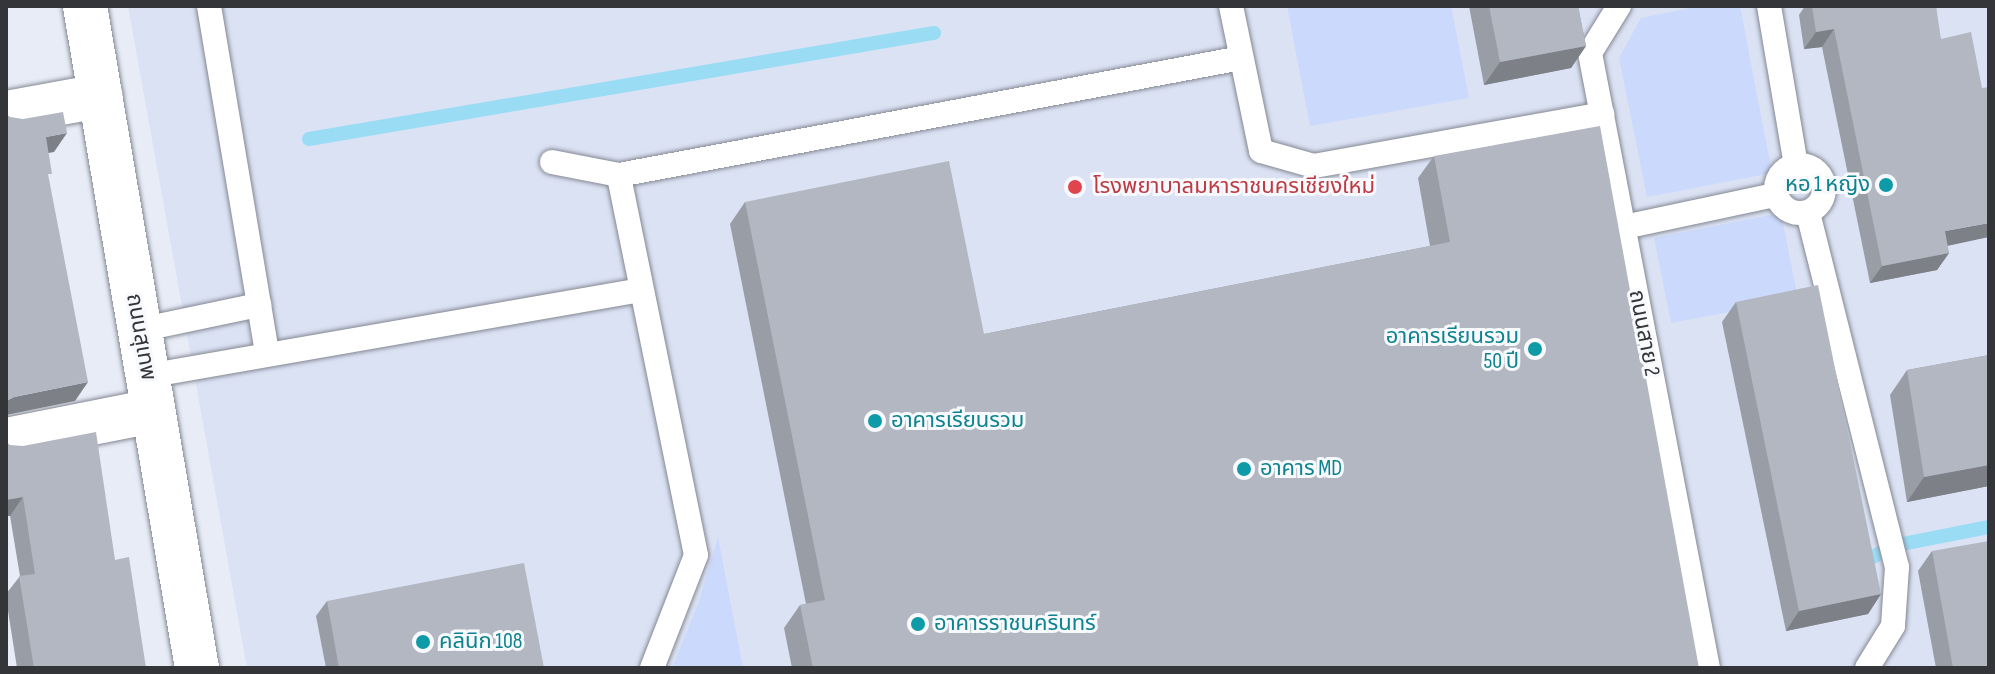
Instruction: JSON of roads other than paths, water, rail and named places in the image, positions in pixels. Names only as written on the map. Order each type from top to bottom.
[{"type":"main road","name":"ถนนสุเทพ","points":[[85,6],[197,668]]},
{"type":"main road","points":[[6,113],[100,96]]},
{"type":"main road","points":[[6,440],[150,393]]},
{"type":"lane","points":[[209,6],[267,354]]},
{"type":"lane","points":[[1231,6],[1261,151],[1314,166],[1602,114]]},
{"type":"lane","name":"ถนนสาย 2","points":[[1619,6],[1590,53],[1708,668]]},
{"type":"lane","points":[[1769,6],[1796,165]]},
{"type":"lane","points":[[552,162],[619,175],[1241,58]]},
{"type":"lane","points":[[1796,165],[1811,167],[1822,180],[1820,203],[1808,213],[1785,209],[1775,195],[1781,173],[1796,165]]},
{"type":"lane","points":[[619,175],[696,555],[652,668]]},
{"type":"lane","points":[[1624,227],[1775,195]]},
{"type":"lane","points":[[1808,213],[1897,567],[1893,626],[1867,668]]},
{"type":"lane","points":[[150,393],[267,354],[641,290]]},
{"type":"lane","points":[[139,330],[259,305]]},
{"type":"waterway","points":[[309,139],[934,33]]},
{"type":"waterway","points":[[1873,557],[1892,546],[1989,527]]},
{"type":"place","name":"หอ 1 หญิง","points":[[1886,185]]},
{"type":"place","name":"โรงพยาบาลมหาราชนครเชียงใหม่","points":[[1075,187]]},
{"type":"place","name":"อาคารเรียนรวม 50 ปี","points":[[1535,349]]},
{"type":"place","name":"อาคารเรียนรวม","points":[[875,421]]},
{"type":"place","name":"อาคาร MD","points":[[1244,469]]},
{"type":"place","name":"อาคารราชนครินทร์","points":[[918,624]]},
{"type":"place","name":"คลินิก 108","points":[[423,642]]}]
